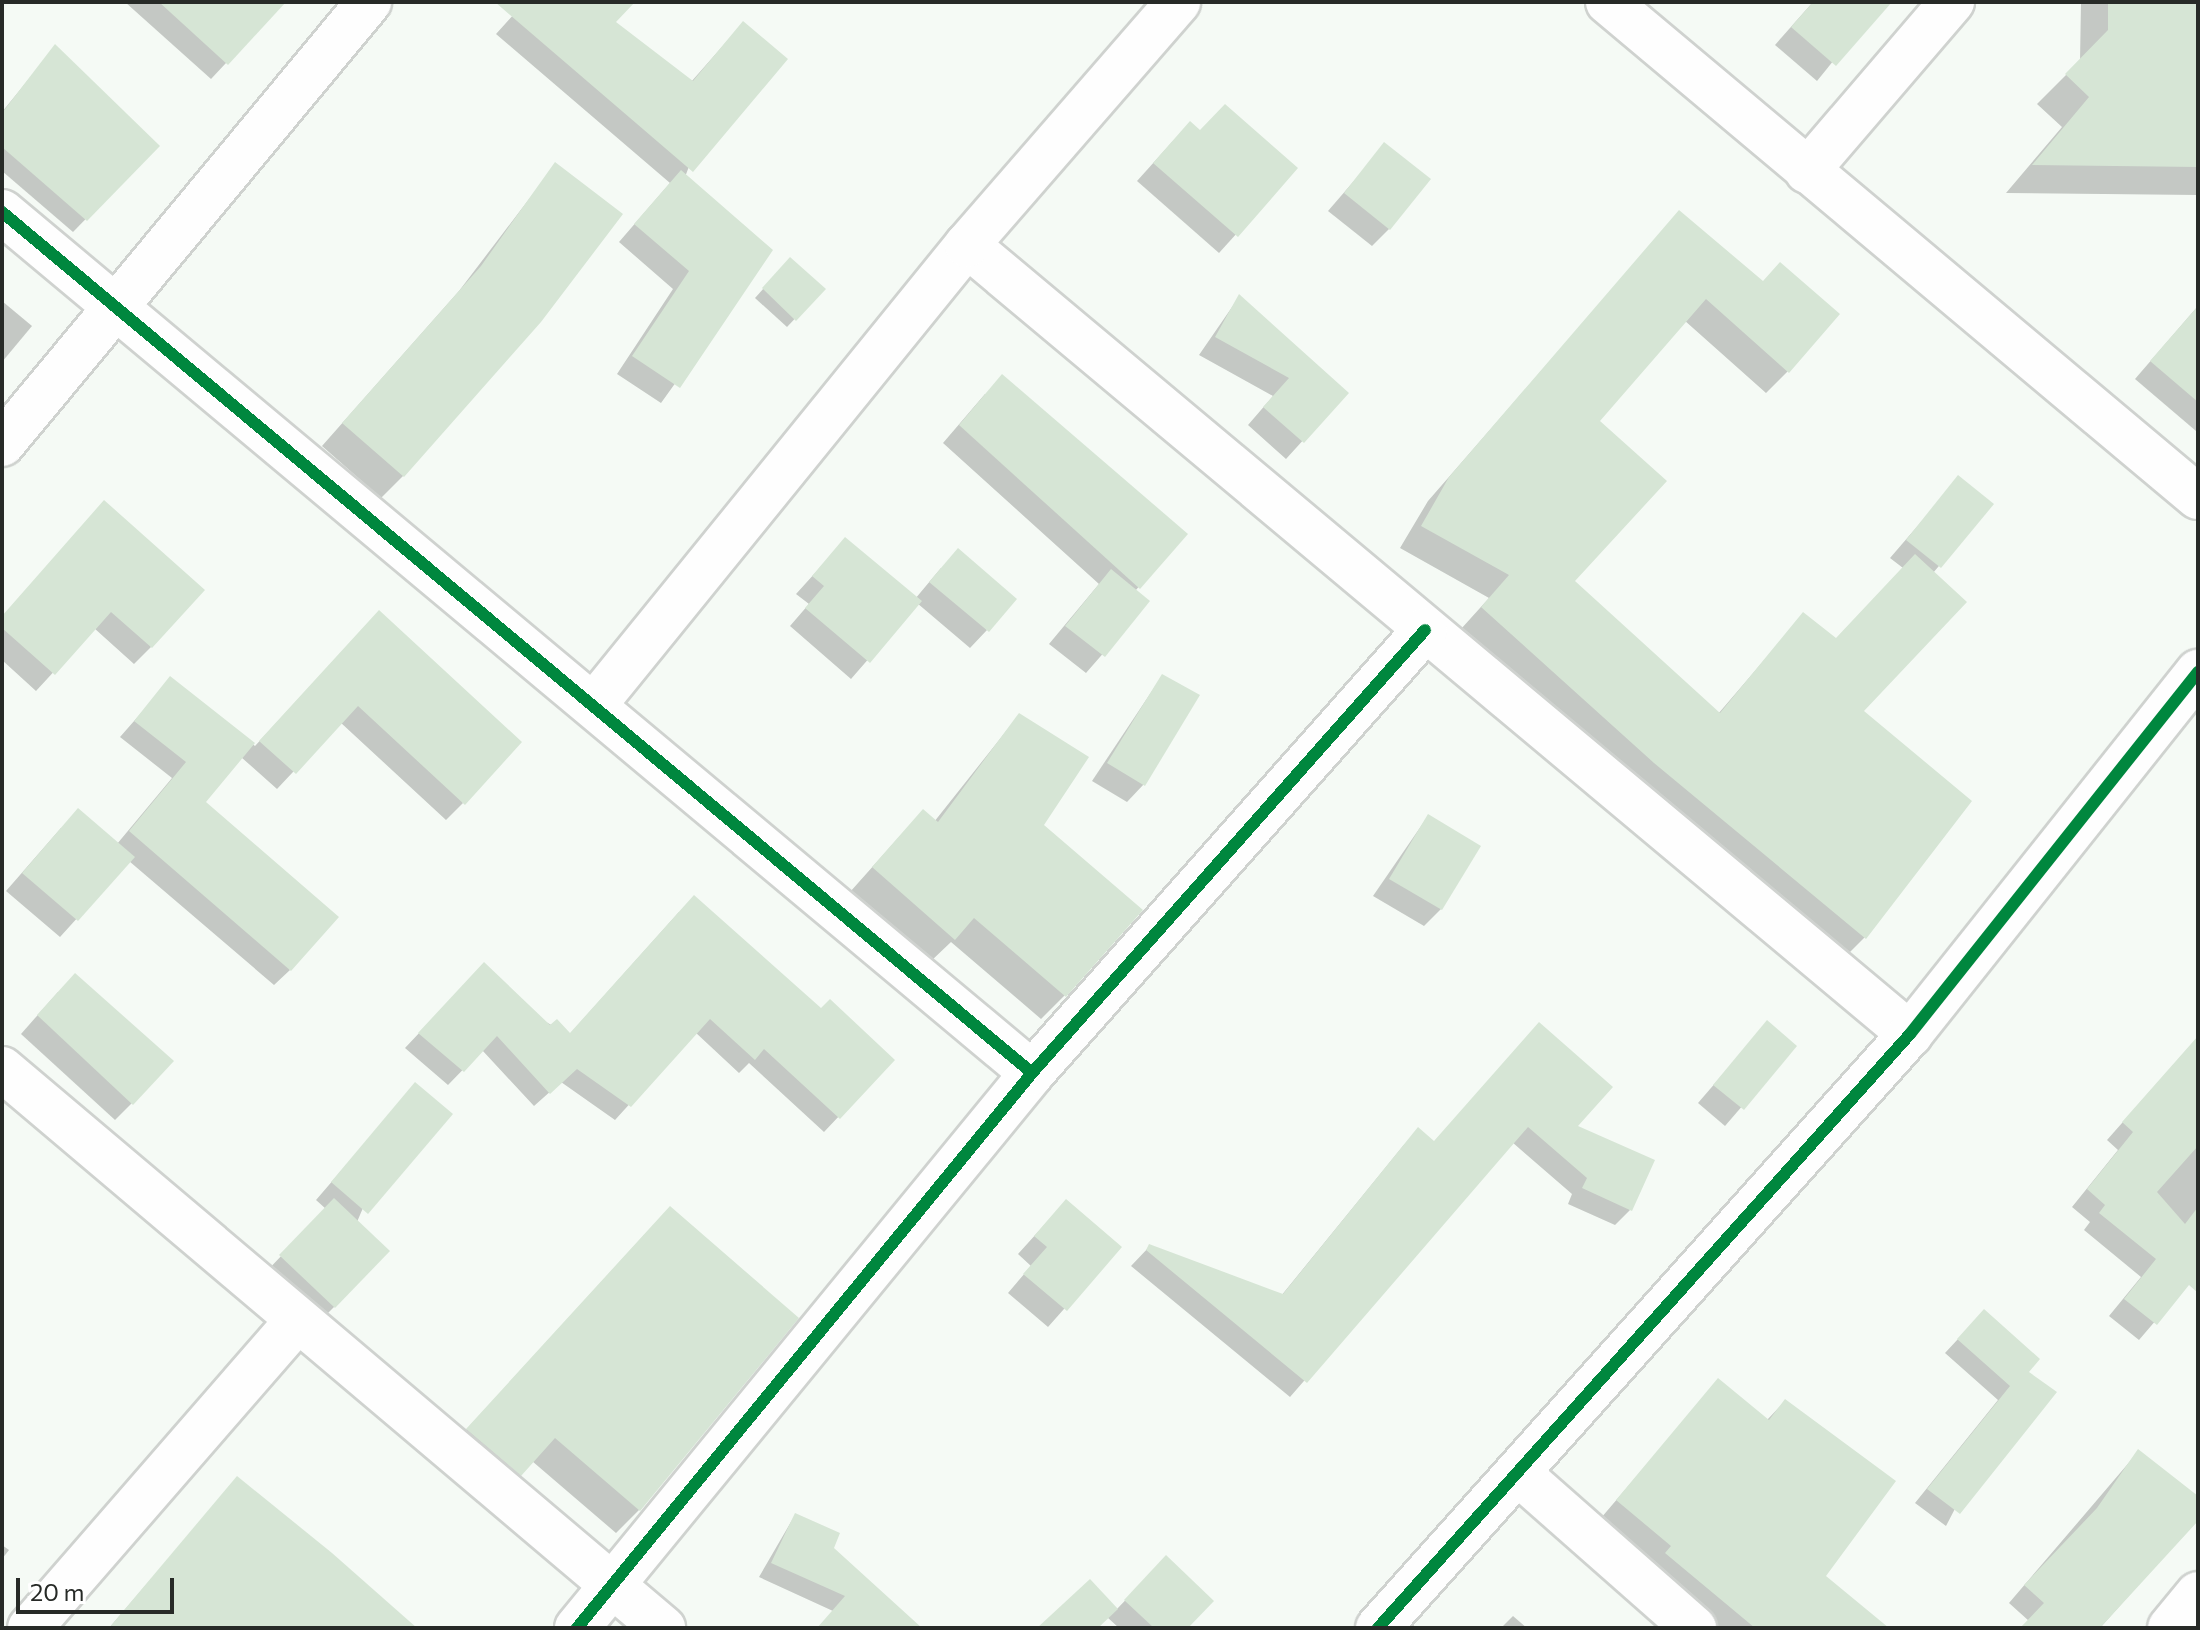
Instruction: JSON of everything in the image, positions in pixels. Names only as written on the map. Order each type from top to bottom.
[{"type":"street","points":[[2,444],[369,2]]},
{"type":"street","points":[[594,705],[967,245],[1178,2]]},
{"type":"street","points":[[1608,2],[2198,497]]},
{"type":"street","points":[[1807,171],[1952,2]]},
{"type":"street","points":[[2,212],[118,304],[1032,1073]]},
{"type":"street","points":[[967,245],[1910,1034]]},
{"type":"street","points":[[577,1628],[1032,1073],[1425,630]]},
{"type":"street","points":[[1378,1628],[1910,1034],[2198,672]]},
{"type":"street","points":[[2,1069],[663,1628]]},
{"type":"street","points":[[30,1628],[298,1320]]},
{"type":"street","points":[[1518,1473],[1694,1628]]},
{"type":"street","points":[[2170,1628],[2198,1594]]},
{"type":"building","points":[[159,2],[286,2],[228,65]]},
{"type":"building","points":[[495,2],[635,2],[616,22],[693,81],[743,21],[788,59],[693,172]]},
{"type":"building","points":[[1813,2],[1892,2],[1836,66],[1791,27]]},
{"type":"building","points":[[2108,2],[2198,2],[2198,167],[2032,165],[2089,97],[2065,74],[2108,30]]},
{"type":"building","points":[[55,44],[160,146],[87,221],[2,147],[2,113]]},
{"type":"building","points":[[1225,104],[1298,168],[1238,237],[1153,163],[1190,121],[1200,130]]},
{"type":"building","points":[[1384,142],[1431,179],[1390,230],[1344,193]]},
{"type":"building","points":[[555,162],[623,214],[541,322],[404,477],[342,423],[481,266]]},
{"type":"building","points":[[681,170],[773,250],[680,388],[632,356],[689,271],[634,224]]},
{"type":"building","points":[[1679,210],[1763,281],[1780,262],[1840,314],[1789,373],[1706,299],[1600,421],[1667,481],[1575,581],[1720,713],[1803,612],[1836,638],[1915,554],[1967,602],[1864,711],[1972,801],[1866,939],[1654,763],[1481,607],[1509,575],[1421,526],[1449,477]]},
{"type":"building","points":[[790,257],[826,289],[796,321],[762,288]]},
{"type":"building","points":[[1239,294],[1349,393],[1304,443],[1263,407],[1289,378],[1215,337]]},
{"type":"building","points":[[2198,306],[2198,402],[2150,361]]},
{"type":"building","points":[[1002,374],[1188,534],[1140,589],[959,425]]},
{"type":"building","points":[[1958,475],[1994,504],[1941,568],[1906,540]]},
{"type":"building","points":[[104,500],[205,590],[152,648],[111,612],[55,675],[2,628],[2,616]]},
{"type":"building","points":[[845,537],[922,601],[870,663],[805,608],[824,586],[812,576]]},
{"type":"building","points":[[958,548],[1017,599],[989,632],[929,582]]},
{"type":"building","points":[[1111,569],[1150,601],[1105,657],[1065,626]]},
{"type":"building","points":[[379,610],[522,742],[465,805],[358,706],[296,774],[259,741]]},
{"type":"building","points":[[1162,674],[1200,695],[1145,786],[1107,763]]},
{"type":"building","points":[[170,676],[255,743],[206,802],[339,917],[291,971],[129,831],[186,762],[134,721]]},
{"type":"building","points":[[1019,713],[1089,757],[1044,825],[1143,910],[1066,997],[974,918],[955,940],[872,867],[923,809],[938,822]]},
{"type":"building","points":[[78,808],[135,857],[78,921],[22,873]]},
{"type":"building","points":[[1428,814],[1481,846],[1442,910],[1389,879]]},
{"type":"building","points":[[694,895],[821,1008],[830,999],[895,1060],[840,1119],[764,1049],[755,1060],[710,1019],[631,1107],[577,1069],[550,1094],[497,1036],[464,1072],[418,1033],[484,962],[550,1025],[557,1019],[570,1033]]},
{"type":"building","points":[[75,973],[174,1061],[133,1105],[37,1015]]},
{"type":"building","points":[[1767,1020],[1797,1046],[1744,1110],[1713,1085]]},
{"type":"building","points":[[1539,1022],[1613,1087],[1578,1126],[1655,1160],[1632,1211],[1582,1188],[1587,1178],[1528,1127],[1307,1383],[1146,1250],[1149,1244],[1283,1294],[1418,1127],[1434,1141]]},
{"type":"building","points":[[2198,1036],[2198,1146],[2157,1192],[2185,1224],[2198,1207],[2198,1293],[2189,1285],[2157,1325],[2124,1299],[2156,1259],[2099,1213],[2105,1205],[2087,1189],[2133,1132],[2122,1122]]},
{"type":"building","points":[[415,1082],[453,1114],[368,1214],[331,1182]]},
{"type":"building","points":[[334,1198],[390,1251],[335,1308],[279,1255]]},
{"type":"building","points":[[1066,1199],[1122,1247],[1067,1311],[1023,1274],[1047,1247],[1034,1236]]},
{"type":"building","points":[[670,1206],[799,1318],[640,1511],[555,1438],[521,1476],[466,1429]]},
{"type":"building","points":[[1984,1309],[2040,1359],[2029,1372],[2057,1392],[1960,1514],[1927,1489],[2010,1386],[1957,1339]]},
{"type":"building","points":[[1718,1378],[1769,1420],[1785,1399],[1896,1481],[1826,1576],[1889,1628],[1755,1628],[1665,1553],[1671,1546],[1616,1500]]},
{"type":"building","points":[[2138,1449],[2198,1496],[2198,1521],[2100,1628],[2020,1628],[2044,1603],[2024,1585],[2097,1508]]},
{"type":"building","points":[[237,1476],[332,1553],[417,1628],[109,1628]]},
{"type":"building","points":[[795,1513],[840,1533],[834,1548],[922,1628],[817,1628],[845,1596],[771,1563]]},
{"type":"building","points":[[1166,1555],[1214,1601],[1188,1628],[1154,1628],[1124,1600]]},
{"type":"building","points":[[1090,1579],[1118,1609],[1098,1628],[1037,1628]]},
{"type":"cycle path","points":[[2,212],[1032,1073]]},
{"type":"cycle path","points":[[577,1628],[1032,1073],[1425,630]]},
{"type":"cycle path","points":[[1378,1628],[1910,1034],[2198,672]]}]
